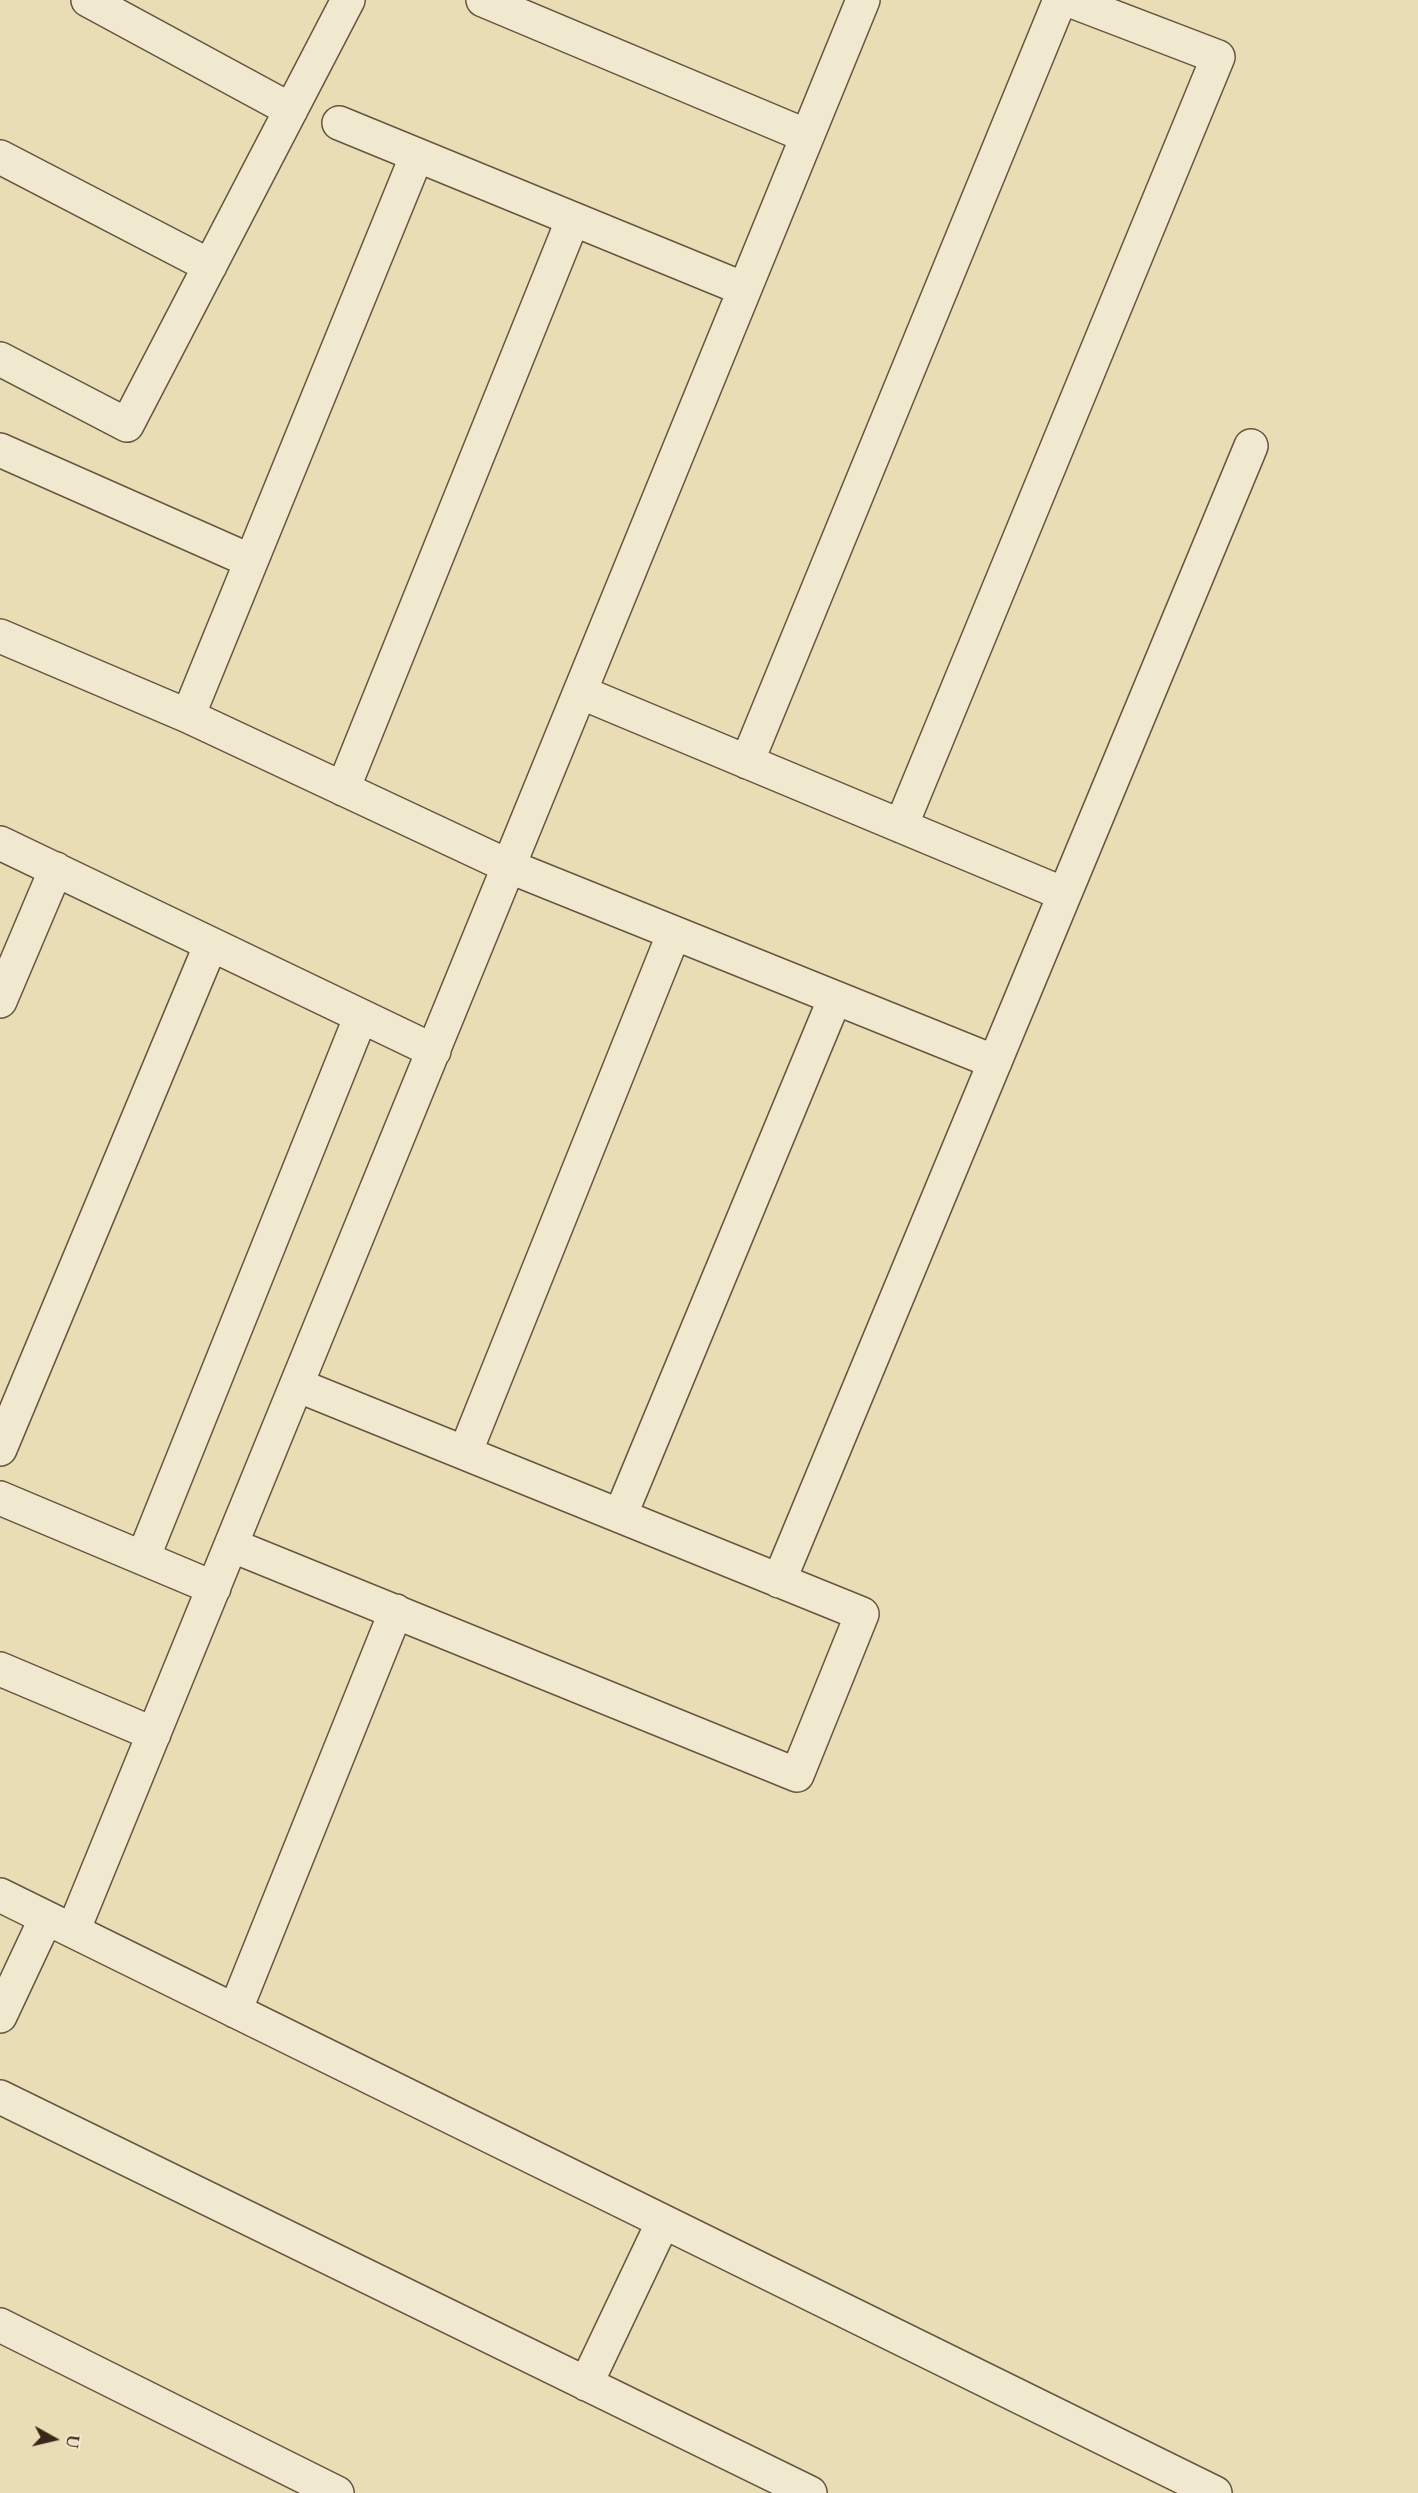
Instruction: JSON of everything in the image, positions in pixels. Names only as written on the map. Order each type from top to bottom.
[{"type":"street","points":[[88,0],[291,110]]},
{"type":"street","points":[[0,359],[127,425],[348,0]]},
{"type":"street","points":[[483,0],[807,136]]},
{"type":"street","points":[[0,2016],[59,1924],[154,1734],[863,0]]},
{"type":"street","points":[[747,762],[1060,0]]},
{"type":"street","points":[[901,826],[1218,57],[1069,0]]},
{"type":"street","points":[[339,123],[744,290]]},
{"type":"street","points":[[188,716],[417,155]]},
{"type":"street","points":[[0,156],[210,266]]},
{"type":"street","points":[[343,789],[573,219]]},
{"type":"street","points":[[779,1581],[1251,446]]},
{"type":"street","points":[[0,450],[251,561]]},
{"type":"street","points":[[0,636],[188,716],[508,866],[995,1062]]},
{"type":"street","points":[[580,692],[1064,894]]},
{"type":"street","points":[[0,843],[434,1051]]},
{"type":"street","points":[[0,1000],[56,869]]},
{"type":"street","points":[[465,1453],[674,933]]},
{"type":"street","points":[[0,1449],[211,944]]},
{"type":"street","points":[[620,1516],[835,998]]},
{"type":"street","points":[[143,1558],[361,1016]]},
{"type":"street","points":[[231,1545],[797,1775],[862,1614],[297,1385]]},
{"type":"street","points":[[0,1498],[214,1588]]},
{"type":"street","points":[[235,2011],[396,1611]]},
{"type":"street","points":[[0,1669],[154,1734]]},
{"type":"street","points":[[0,1895],[1215,2493]]},
{"type":"street","points":[[0,2097],[810,2493]]},
{"type":"street","points":[[586,2384],[663,2222]]},
{"type":"street","points":[[0,2325],[337,2493]]}]
